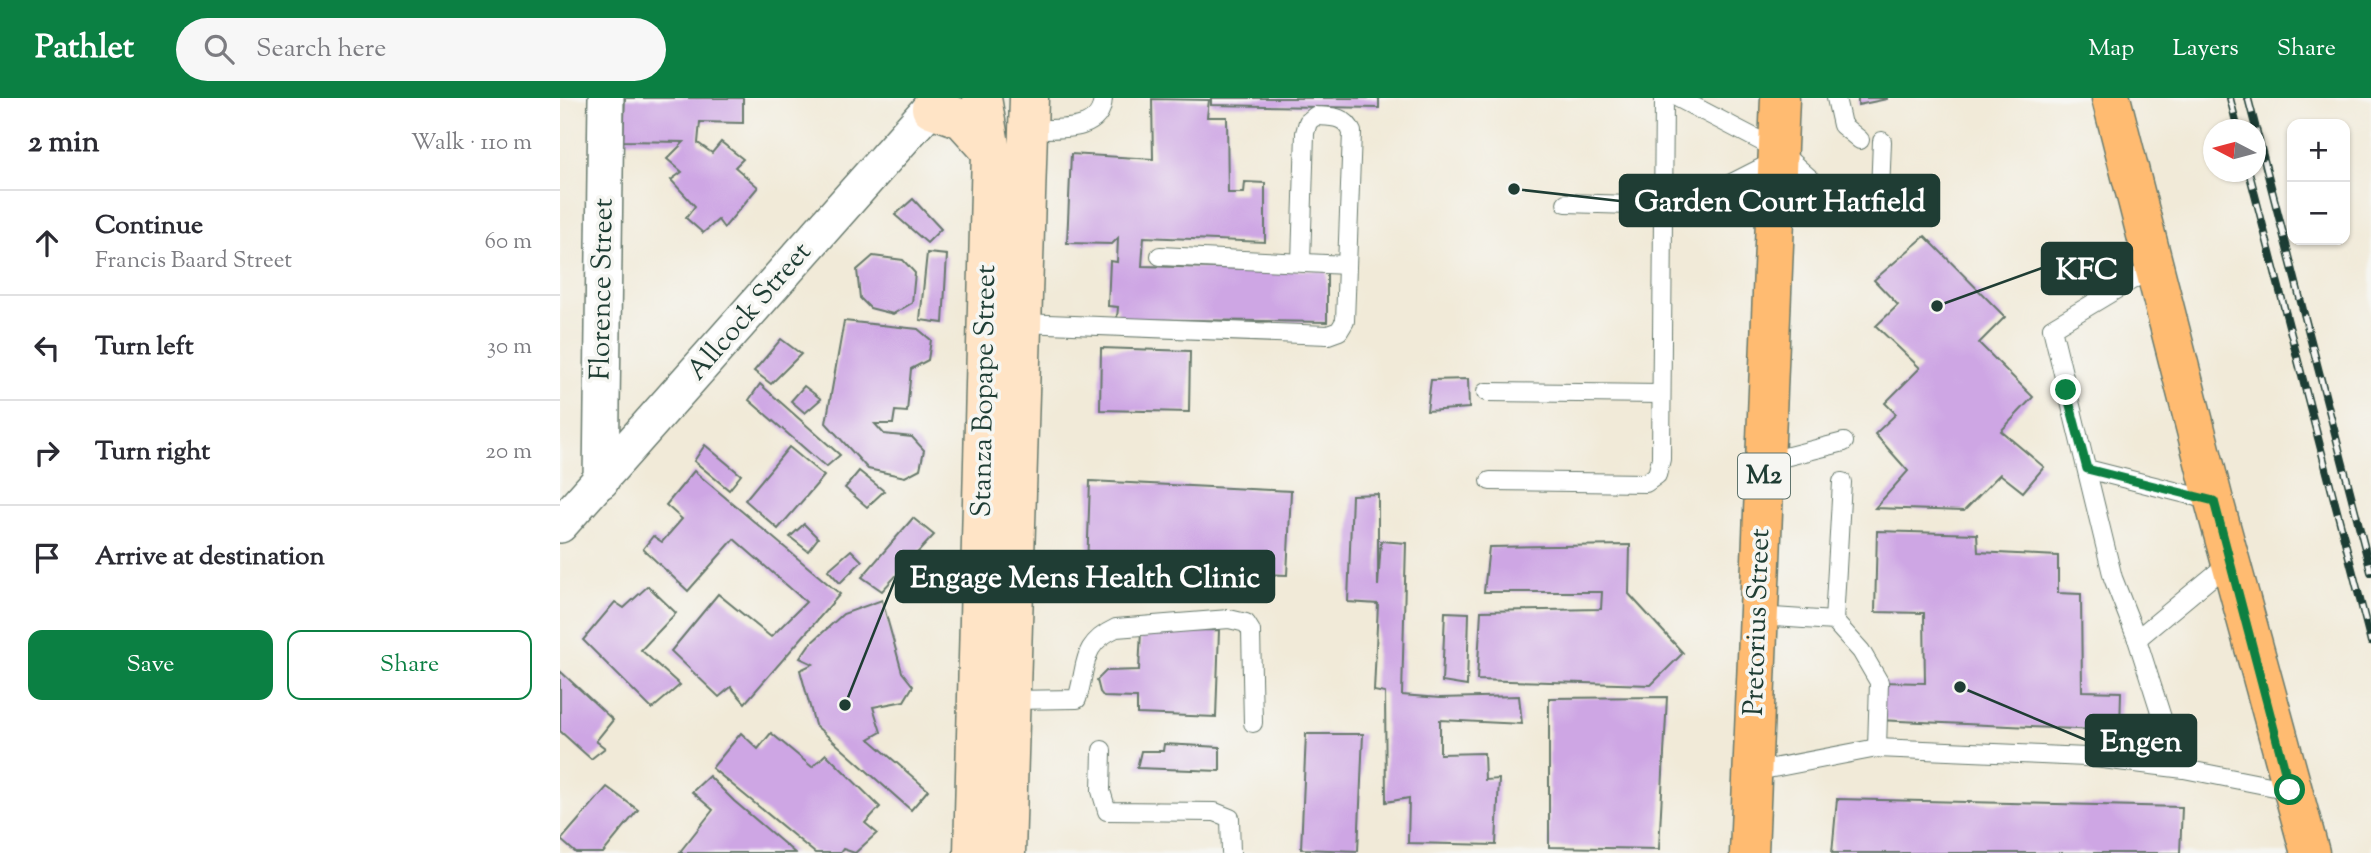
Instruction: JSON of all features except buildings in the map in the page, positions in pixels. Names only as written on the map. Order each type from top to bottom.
[{"type":"main road","name":"Stanza Bopape Street","points":[[979,850],[991,151],[982,98]]},
{"type":"main road","name":"Pretorius Street","points":[[1749,853],[1780,98]]},
{"type":"main road","points":[[2111,98],[2152,268],[2290,790],[2310,853]]},
{"type":"main road","points":[[933,101],[961,119],[991,151]]},
{"type":"main road","name":"Stanza Bopape Street","points":[[979,850],[1010,700],[1029,113]]},
{"type":"street","name":"Florence Street","points":[[601,481],[606,98]]},
{"type":"street","name":"Allcock Street","points":[[560,525],[933,101]]},
{"type":"street","points":[[1750,815],[1771,853]]},
{"type":"lane","points":[[1029,113],[1072,127],[1092,123],[1101,112],[1103,98]]},
{"type":"lane","points":[[1490,481],[1646,483],[1657,475],[1661,458],[1664,98]]},
{"type":"lane","points":[[1678,98],[1778,155],[1854,218]]},
{"type":"lane","points":[[1836,98],[1842,125],[1860,140]]},
{"type":"lane","points":[[1022,323],[1328,335],[1339,331],[1345,321],[1352,132],[1349,123],[1339,117],[1315,116],[1308,122],[1305,133],[1301,262]]},
{"type":"lane","points":[[1879,218],[1882,141]]},
{"type":"lane","points":[[1566,203],[1663,212],[1778,155]]},
{"type":"lane","points":[[1160,256],[1347,264]]},
{"type":"lane","points":[[2152,268],[2053,328],[2110,568],[2137,639],[2155,700],[2184,769]]},
{"type":"lane","points":[[1486,392],[1661,394]]},
{"type":"lane","points":[[1765,463],[1844,442]]},
{"type":"lane","points":[[2087,469],[2214,501]]},
{"type":"lane","points":[[1842,482],[1834,621],[1866,658],[1880,682],[1877,748]]},
{"type":"lane","points":[[2137,639],[2231,561]]},
{"type":"lane","points":[[1758,616],[1834,621]]},
{"type":"lane","points":[[1010,700],[1077,699],[1088,649],[1101,635],[1116,628],[1229,619],[1245,623],[1251,631],[1253,723]]},
{"type":"lane","points":[[1752,772],[1877,748],[2086,757],[2184,769],[2290,790]]},
{"type":"lane","points":[[1102,750],[1101,791],[1107,811],[1215,812],[1230,818],[1231,853]]},
{"type":"railway","points":[[2230,98],[2235,119]]},
{"type":"railway","points":[[2248,98],[2371,572]]},
{"type":"railway","points":[[2252,182],[2371,642]]},
{"type":"place","name":"Garden Court Hatfield","points":[[1514,189]]},
{"type":"place","name":"KFC","points":[[1937,306]]},
{"type":"place","name":"Engen","points":[[1960,687]]},
{"type":"place","name":"Engage Mens Health Clinic","points":[[845,705]]},
{"type":"route","points":[[2066,390],[2087,469],[2214,501],[2290,790]]}]
